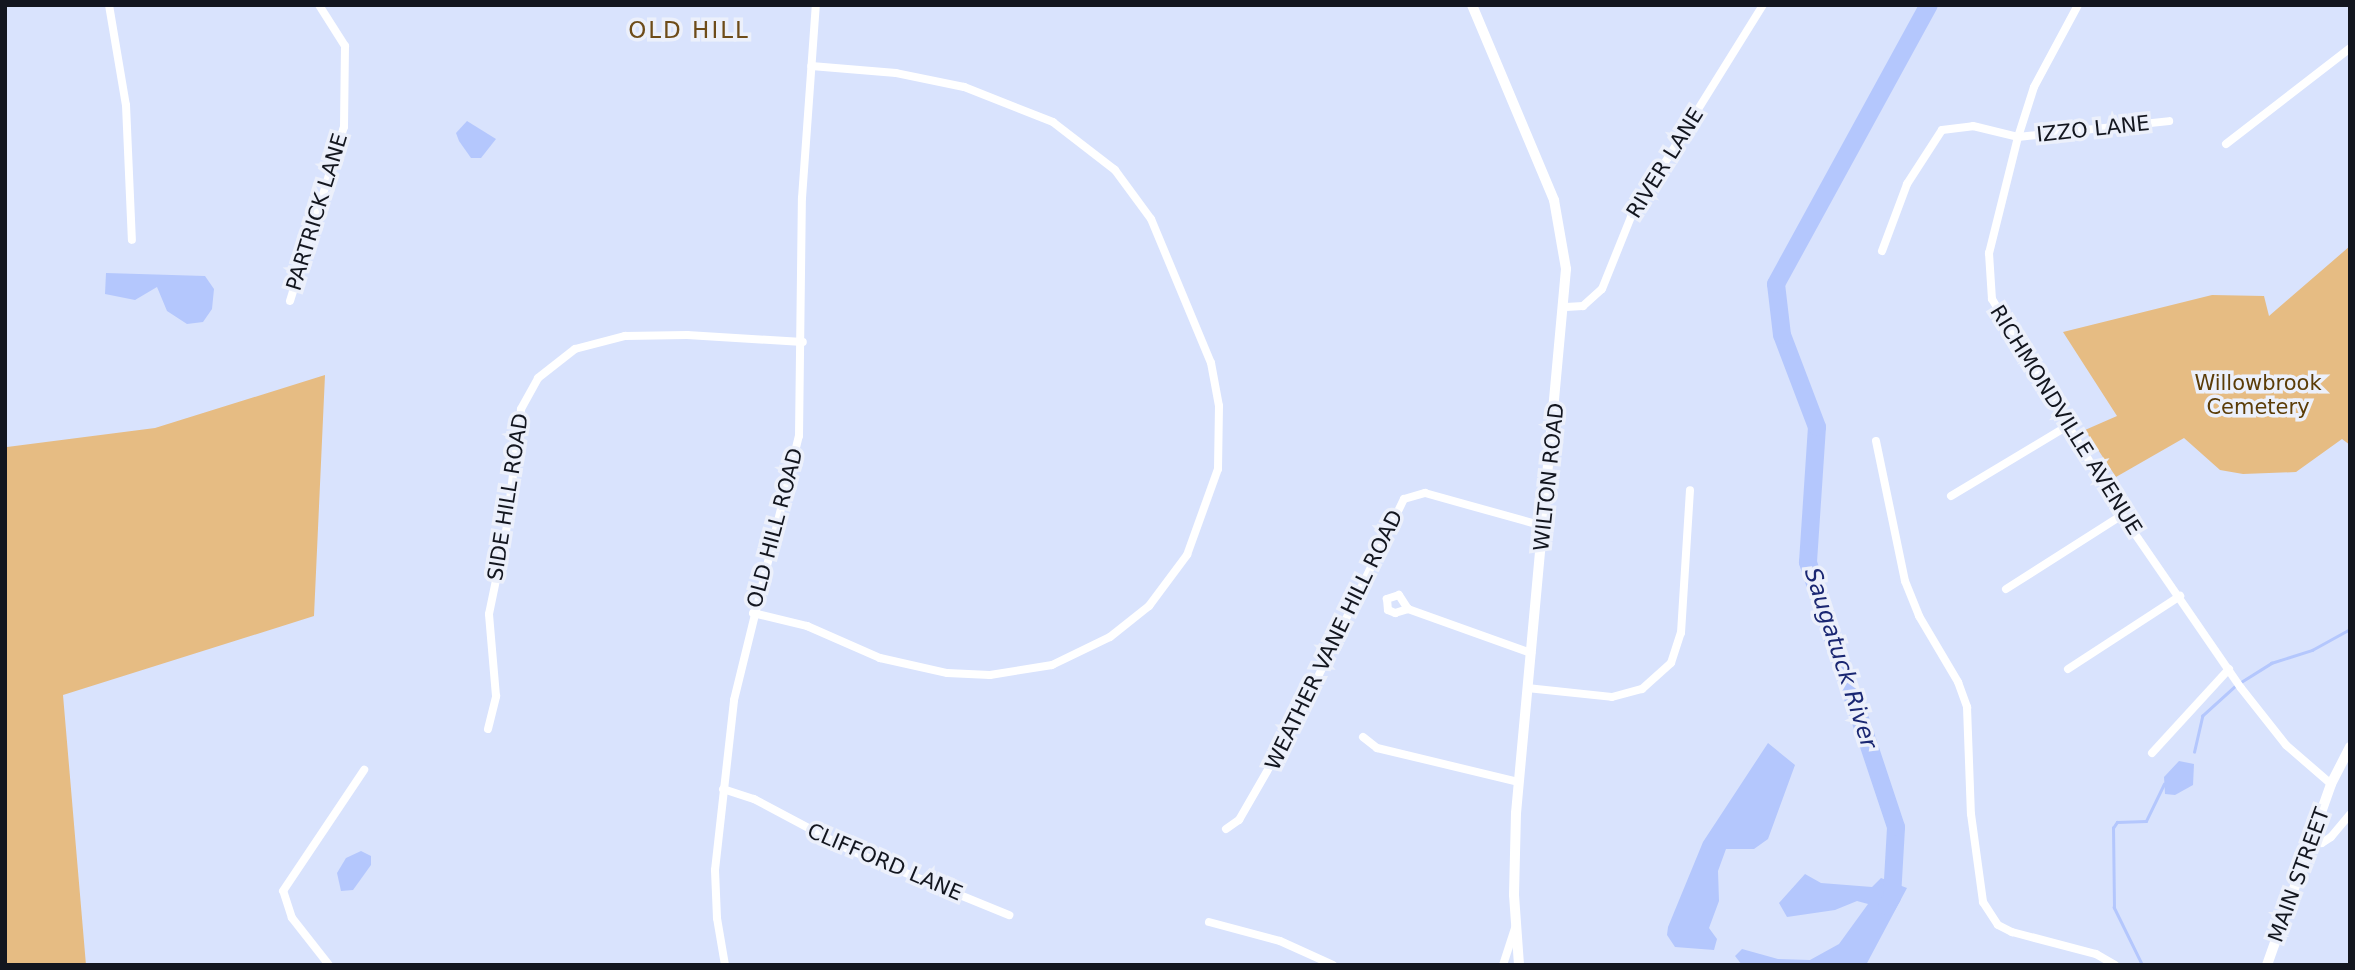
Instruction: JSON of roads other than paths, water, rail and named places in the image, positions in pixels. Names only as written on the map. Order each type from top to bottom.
[{"type":"main road","name":"WILTON ROAD","points":[[1472,5],[1558,214],[1565,252],[1566,307],[1519,782],[1515,927],[1519,965]]},
{"type":"main road","name":"MAIN STREET","points":[[2267,965],[2331,784],[2350,747]]},
{"type":"street","points":[[109,5],[126,105],[132,240]]},
{"type":"street","name":"PARTRICK LANE","points":[[290,301],[344,127],[345,46],[319,5]]},
{"type":"street","name":"OLD HILL ROAD","points":[[725,965],[715,892],[723,789],[736,686],[753,613],[795,464],[803,342],[801,228],[817,5]]},
{"type":"street","name":"RIVER LANE","points":[[1566,307],[1583,306],[1602,289],[1631,217],[1763,5]]},
{"type":"street","name":"RICHMONDVILLE AVENUE","points":[[2078,5],[2034,88],[2018,137],[1990,253],[1988,285],[1997,312],[2122,515],[2241,688],[2286,745],[2331,784]]},
{"type":"street","points":[[2226,144],[2350,48]]},
{"type":"street","points":[[753,613],[807,626],[875,656],[934,670],[990,674],[1052,665],[1117,632],[1164,589],[1201,525],[1218,470],[1220,414],[1211,363],[1151,219],[1115,170],[1053,122],[964,87],[885,71],[811,66]]},
{"type":"street","name":"IZZO LANE","points":[[1882,251],[1908,184],[1942,130],[1973,126],[2018,137],[2169,121]]},
{"type":"street","name":"SIDE HILL ROAD","points":[[488,729],[496,696],[489,614],[508,520],[521,409],[538,378],[581,346],[625,336],[676,334],[803,342]]},
{"type":"street","points":[[1951,496],[2069,425]]},
{"type":"street","points":[[1876,441],[1905,581],[1919,616],[1958,682],[1967,707],[1971,814],[1983,902],[1997,925],[2012,932],[2096,954],[2115,965]]},
{"type":"street","points":[[1527,688],[1612,697],[1642,689],[1671,663],[1681,633],[1690,490]]},
{"type":"street","name":"WEATHER VANE HILL ROAD","points":[[1226,830],[1239,820],[1293,726],[1404,499],[1425,493],[1543,526]]},
{"type":"street","points":[[2006,589],[2122,515]]},
{"type":"street","points":[[2068,669],[2180,596]]},
{"type":"street","points":[[1408,609],[1531,653]]},
{"type":"street","points":[[2152,753],[2229,670]]},
{"type":"street","points":[[1363,737],[1377,748],[1519,782]]},
{"type":"street","points":[[329,965],[292,918],[283,891],[364,770]]},
{"type":"street","name":"CLIFFORD LANE","points":[[723,789],[747,796],[860,855],[1009,915]]},
{"type":"street","points":[[2311,841],[2322,843],[2331,837],[2350,814]]},
{"type":"street","points":[[1209,922],[1280,941],[1333,965]]},
{"type":"street","points":[[1503,965],[1515,927]]},
{"type":"water","points":[[467,121],[496,139],[481,158],[471,158],[459,141],[456,133]]},
{"type":"water","points":[[106,273],[205,276],[214,289],[212,309],[203,322],[187,324],[167,311],[157,287],[135,300],[105,294]]},
{"type":"water","points":[[1768,743],[1795,765],[1768,839],[1754,849],[1726,849],[1718,871],[1719,901],[1709,928],[1717,939],[1714,950],[1675,947],[1667,935],[1668,927],[1703,842]]},
{"type":"water","points":[[2179,761],[2194,764],[2193,785],[2175,795],[2165,794],[2164,777]]},
{"type":"water","points":[[361,851],[371,856],[371,865],[353,890],[341,891],[337,873],[346,858]]},
{"type":"water","points":[[1805,874],[1821,883],[1872,887],[1881,878],[1907,888],[1866,965],[1742,965],[1735,956],[1742,949],[1778,959],[1810,960],[1839,944],[1868,904],[1857,901],[1835,910],[1787,917],[1779,903]]},
{"type":"waterway","name":"Saugatuck River","points":[[1887,906],[1892,897],[1896,827],[1808,562],[1817,427],[1782,335],[1776,284],[1929,5]]},
{"type":"waterway","points":[[2241,682],[2271,663],[2312,650],[2350,629]]},
{"type":"waterway","points":[[2194,752],[2202,716],[2235,686]]},
{"type":"waterway","points":[[2142,965],[2114,908],[2113,828],[2117,822],[2146,821],[2164,784]]},
{"type":"district","name":"OLD HILL","points":[[689,30]]},
{"type":"park label","name":"Willowbrook Cemetery","points":[[2258,395]]}]
